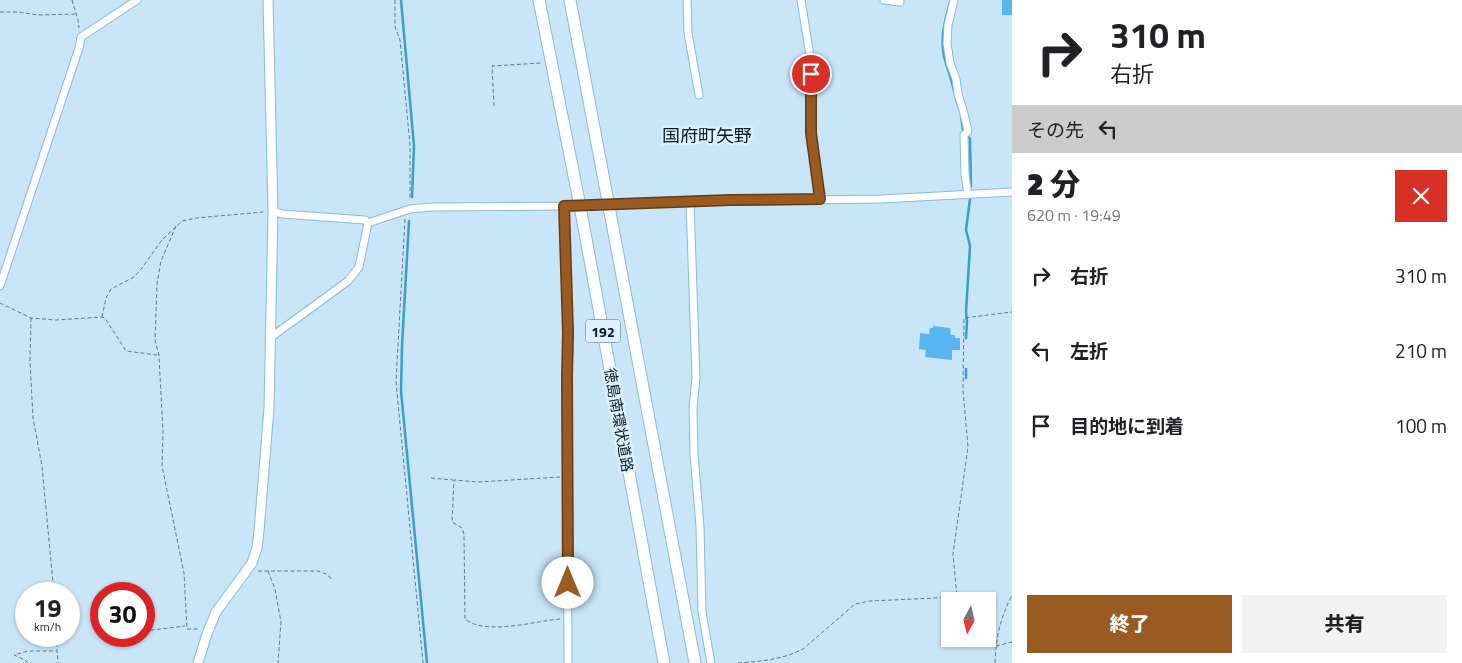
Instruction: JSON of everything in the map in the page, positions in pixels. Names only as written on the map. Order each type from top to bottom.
[{"type":"highway","name":"徳島南環状道路","points":[[539,0],[580,206],[664,663]]},
{"type":"highway","name":"徳島南環状道路","points":[[570,0],[694,663]]},
{"type":"street","points":[[0,286],[79,48],[80,37],[137,0]]},
{"type":"street","points":[[198,663],[216,612],[252,562],[257,548],[259,531],[269,408],[273,210],[268,0]]},
{"type":"street","points":[[687,0],[688,33],[699,95]]},
{"type":"street","points":[[800,0],[809,49],[811,133],[820,199]]},
{"type":"street","points":[[884,0],[900,2]]},
{"type":"street","points":[[954,0],[948,25],[947,43],[950,63],[956,79],[963,110],[966,133],[964,168],[968,195]]},
{"type":"street","points":[[368,223],[408,210],[431,207],[580,206],[882,199],[1012,192]]},
{"type":"street","points":[[690,202],[696,378],[693,408],[694,454],[700,527],[702,612],[710,663]]},
{"type":"street","points":[[564,206],[568,351],[568,663]]},
{"type":"street","points":[[273,210],[282,214],[365,220],[368,223]]},
{"type":"street","points":[[270,338],[348,281],[359,267],[368,223]]},
{"type":"path","points":[[72,0],[80,37]]},
{"type":"path","points":[[395,0],[395,27],[400,40],[410,145],[408,210],[396,382],[423,663]]},
{"type":"path","points":[[0,12],[38,15],[76,14]]},
{"type":"path","points":[[494,106],[492,66],[551,63]]},
{"type":"path","points":[[102,317],[106,298],[111,289],[134,277],[162,240],[182,221],[273,210]]},
{"type":"path","points":[[176,226],[161,261],[157,284],[155,340],[159,355],[163,431],[162,466],[184,572],[186,626],[190,630],[209,629]]},
{"type":"path","points":[[0,303],[31,318],[56,320],[102,317],[105,318],[126,351],[159,355]]},
{"type":"path","points":[[738,663],[769,661],[794,654],[803,649],[855,604],[870,601],[957,597],[952,554],[968,447],[963,390],[964,318],[1012,312]]},
{"type":"path","points":[[31,318],[30,385],[32,418],[42,466],[53,582]]},
{"type":"path","points":[[431,478],[478,482],[568,476]]},
{"type":"path","points":[[454,480],[452,522],[462,528],[464,534],[465,619],[470,623],[491,627],[568,619]]},
{"type":"path","points":[[248,570],[318,571],[332,579]]},
{"type":"path","points":[[268,571],[275,589],[281,622],[278,663]]},
{"type":"path","points":[[1012,595],[998,628],[996,646],[1012,642]]},
{"type":"path","points":[[155,629],[186,626]]},
{"type":"path","points":[[57,647],[58,663]]},
{"type":"path","points":[[995,663],[996,648]]},
{"type":"path","points":[[28,663],[14,655],[28,651],[57,651]]},
{"type":"building","points":[[1002,0],[1012,0],[1012,15],[1002,15]]},
{"type":"building","points":[[933,326],[950,328],[951,335],[955,335],[955,338],[960,338],[960,350],[952,350],[952,360],[925,357],[926,350],[919,349],[920,333],[929,334],[930,328],[933,328]]},
{"type":"waterway","points":[[401,0],[414,146],[412,197]]},
{"type":"waterway","points":[[950,2],[946,15],[943,49],[958,105]]},
{"type":"waterway","points":[[961,115],[963,130],[970,139],[971,186]]},
{"type":"waterway","points":[[966,338],[970,246],[966,230],[970,199]]},
{"type":"waterway","points":[[409,221],[401,391],[427,663]]},
{"type":"waterway","points":[[966,369],[966,378]]},
{"type":"district","name":"国府町矢野","points":[[707,135]]},
{"type":"route","points":[[568,583],[568,351],[564,206],[820,199],[811,133],[811,74]]}]
